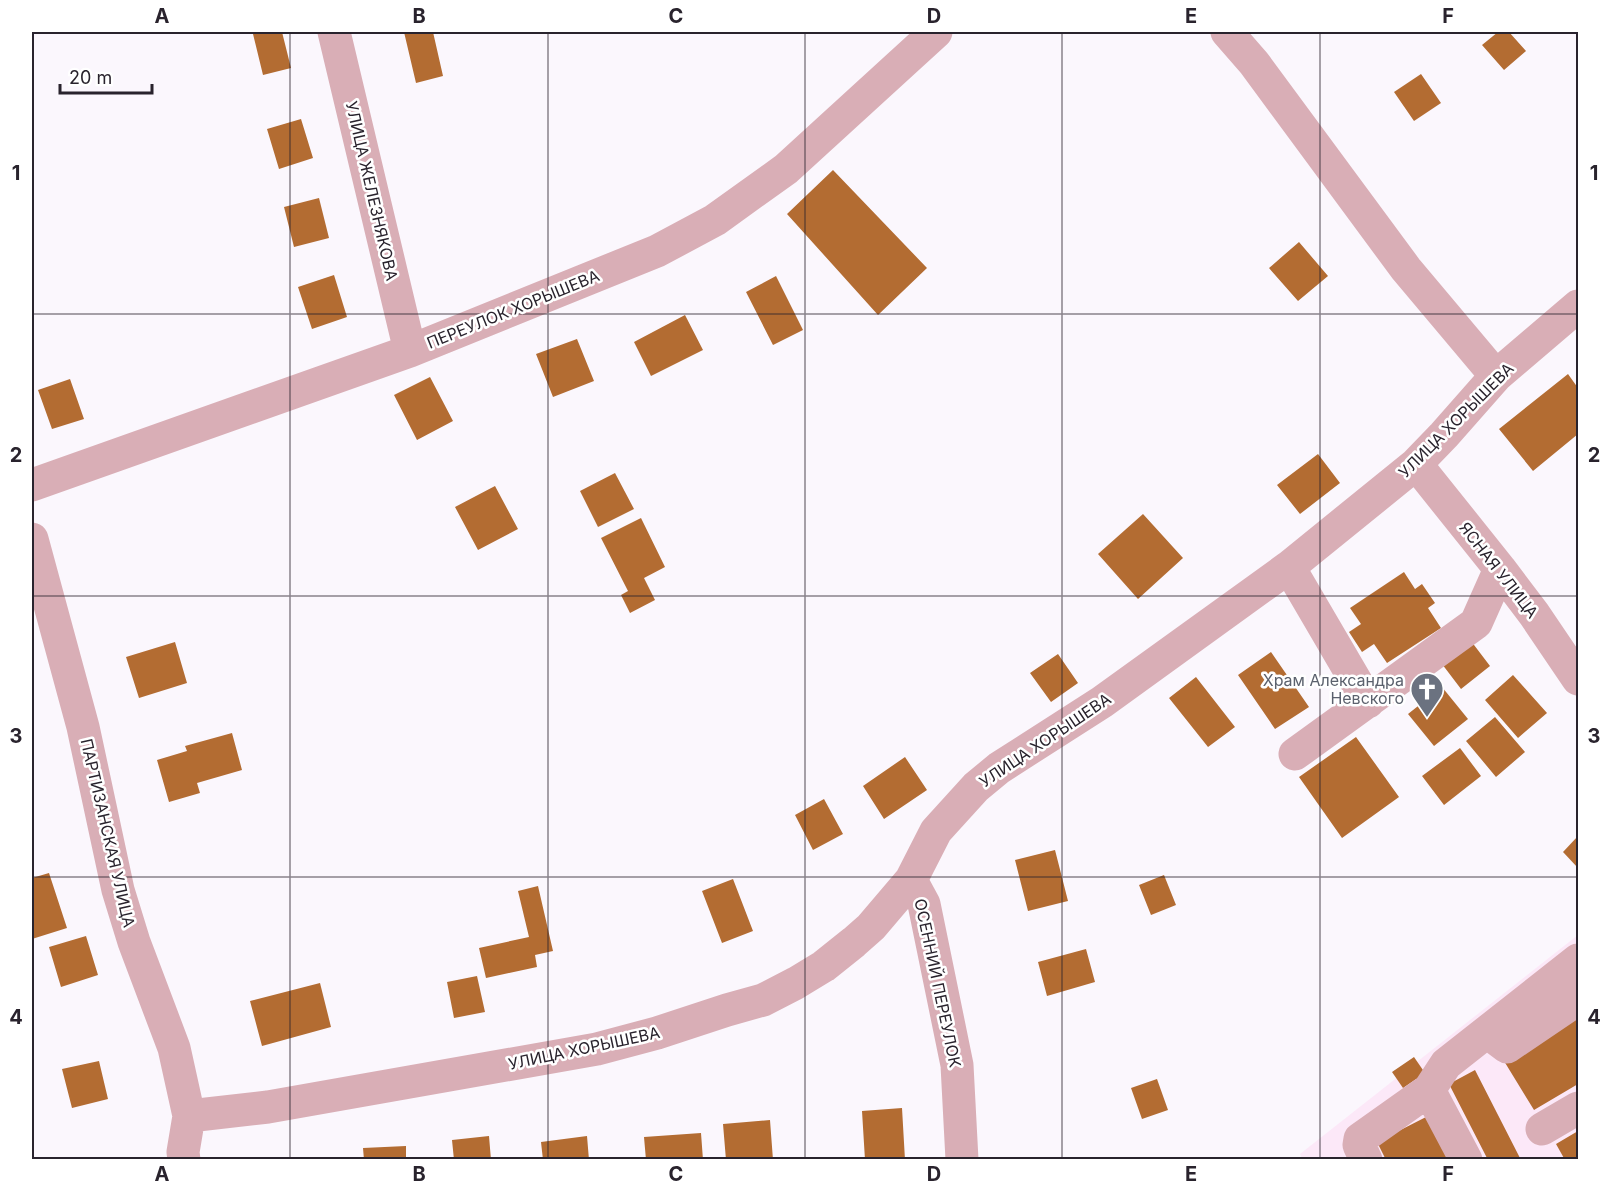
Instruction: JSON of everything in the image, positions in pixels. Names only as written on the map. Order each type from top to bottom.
[{"type":"street","name":"УЛИЦА ЖЕЛЕЗНЯКОВА","points":[[334,32],[410,351]]},
{"type":"street","name":"ПЕРЕУЛОК ХОРЫШЕВА","points":[[32,485],[410,351],[657,251],[715,220],[786,169],[936,32]]},
{"type":"street","points":[[1227,32],[1254,63],[1406,269],[1496,376]]},
{"type":"street","name":"УЛИЦА ХОРЫШЕВА","points":[[189,1116],[279,1105],[597,1049],[657,1034],[763,1000],[796,983],[824,966],[871,927],[911,880],[936,831],[976,787],[999,768],[1102,702],[1289,567],[1416,464],[1496,376],[1578,306]]},
{"type":"street","name":"ЯСНАЯ УЛИЦА","points":[[1416,464],[1534,614],[1578,679]]},
{"type":"street","name":"ПАРТИЗАНСКАЯ УЛИЦА","points":[[32,539],[83,727],[118,890],[134,942],[174,1048],[189,1116],[183,1152],[184,1160]]},
{"type":"street","points":[[1289,567],[1368,702]]},
{"type":"street","points":[[1295,754],[1476,623],[1500,569]]},
{"type":"street","name":"ОСЕННИЙ ПЕРЕУЛОК","points":[[911,880],[924,904],[957,1065],[962,1160]]},
{"type":"street","points":[[1366,1160],[1359,1145],[1360,1139],[1430,1090],[1446,1064],[1578,960]]},
{"type":"street","points":[[1487,1032],[1507,1047],[1578,999]]},
{"type":"street","points":[[1430,1090],[1466,1160]]},
{"type":"street","points":[[1542,1129],[1578,1108]]},
{"type":"shaded area","points":[[1578,935],[1578,1159],[1303,1160],[1300,1154]]},
{"type":"building","points":[[282,32],[291,68],[263,75],[253,34]]},
{"type":"building","points":[[404,32],[433,32],[443,76],[416,83]]},
{"type":"building","points":[[1498,32],[1509,32],[1526,51],[1504,70],[1482,45]]},
{"type":"building","points":[[1421,74],[1441,103],[1414,121],[1394,92]]},
{"type":"building","points":[[301,119],[313,158],[279,169],[267,129]]},
{"type":"building","points":[[833,170],[927,268],[878,315],[787,214]]},
{"type":"building","points":[[319,198],[329,238],[294,247],[284,207]]},
{"type":"building","points":[[1299,242],[1328,276],[1298,301],[1269,268]]},
{"type":"building","points":[[334,275],[347,317],[312,329],[298,287]]},
{"type":"building","points":[[776,276],[803,330],[773,345],[746,292]]},
{"type":"building","points":[[685,315],[703,350],[651,376],[634,342]]},
{"type":"building","points":[[577,339],[594,381],[553,397],[536,354]]},
{"type":"building","points":[[1568,374],[1578,388],[1578,434],[1533,471],[1499,429]]},
{"type":"building","points":[[430,377],[453,421],[417,440],[394,395]]},
{"type":"building","points":[[70,379],[84,419],[52,429],[38,390]]},
{"type":"building","points":[[1318,454],[1340,483],[1300,514],[1277,485]]},
{"type":"building","points":[[615,473],[634,509],[598,527],[580,491]]},
{"type":"building","points":[[495,486],[518,529],[478,550],[455,507]]},
{"type":"building","points":[[1143,514],[1183,558],[1138,599],[1098,554]]},
{"type":"building","points":[[641,518],[665,567],[644,578],[655,600],[630,613],[621,595],[628,591],[601,538]]},
{"type":"building","points":[[1404,572],[1415,589],[1422,584],[1435,603],[1428,608],[1441,628],[1387,663],[1374,644],[1362,652],[1349,632],[1361,624],[1350,608]]},
{"type":"building","points":[[1471,641],[1490,666],[1461,689],[1442,664]]},
{"type":"building","points":[[175,642],[187,683],[139,698],[126,657]]},
{"type":"building","points":[[1271,652],[1309,707],[1275,729],[1238,675]]},
{"type":"building","points":[[1058,654],[1078,683],[1051,702],[1030,673]]},
{"type":"building","points":[[1513,675],[1547,713],[1518,738],[1485,700]]},
{"type":"building","points":[[1196,677],[1235,727],[1208,747],[1169,698]]},
{"type":"building","points":[[1442,687],[1468,719],[1434,746],[1408,714]]},
{"type":"building","points":[[1495,717],[1525,752],[1496,777],[1466,741]]},
{"type":"building","points":[[232,733],[242,770],[197,783],[200,793],[169,802],[157,760],[187,751],[185,746]]},
{"type":"building","points":[[1356,737],[1399,797],[1342,838],[1299,777]]},
{"type":"building","points":[[1460,748],[1481,776],[1444,805],[1422,776]]},
{"type":"building","points":[[905,757],[927,790],[884,819],[863,786]]},
{"type":"building","points":[[824,799],[843,834],[813,850],[795,815]]},
{"type":"building","points":[[1578,836],[1578,868],[1563,852]]},
{"type":"building","points":[[1055,850],[1068,901],[1028,911],[1015,860]]},
{"type":"building","points":[[49,873],[67,928],[32,939],[32,878]]},
{"type":"building","points":[[1164,875],[1176,905],[1151,915],[1139,885]]},
{"type":"building","points":[[733,879],[753,931],[722,943],[702,891]]},
{"type":"building","points":[[538,886],[553,951],[535,955],[537,967],[486,978],[479,948],[529,937],[518,891]]},
{"type":"building","points":[[86,936],[98,975],[61,987],[49,947]]},
{"type":"building","points":[[1086,949],[1095,982],[1047,996],[1038,962]]},
{"type":"building","points":[[477,976],[485,1012],[454,1018],[447,982]]},
{"type":"building","points":[[320,983],[331,1027],[262,1046],[250,1001]]},
{"type":"building","points":[[1578,1016],[1578,1084],[1534,1110],[1504,1061]]},
{"type":"building","points":[[1414,1057],[1425,1073],[1403,1088],[1392,1072]]},
{"type":"building","points":[[99,1061],[108,1099],[72,1108],[62,1069]]},
{"type":"building","points":[[1475,1070],[1521,1160],[1488,1160],[1449,1084]]},
{"type":"building","points":[[1157,1079],[1168,1110],[1142,1119],[1131,1088]]},
{"type":"building","points":[[902,1108],[905,1160],[865,1160],[862,1111]]},
{"type":"building","points":[[1426,1117],[1448,1160],[1386,1160],[1377,1142]]},
{"type":"building","points":[[770,1120],[773,1160],[726,1160],[723,1124]]},
{"type":"building","points":[[1578,1131],[1578,1160],[1565,1160],[1556,1144]]},
{"type":"building","points":[[701,1133],[703,1160],[646,1160],[644,1137]]},
{"type":"building","points":[[489,1136],[491,1160],[454,1160],[452,1140]]},
{"type":"building","points":[[587,1136],[589,1160],[543,1160],[541,1142]]},
{"type":"building","points":[[406,1146],[406,1160],[364,1160],[363,1148]]},
{"type":"place","name":"Храм Александра Невского","points":[[1427,718]]}]
